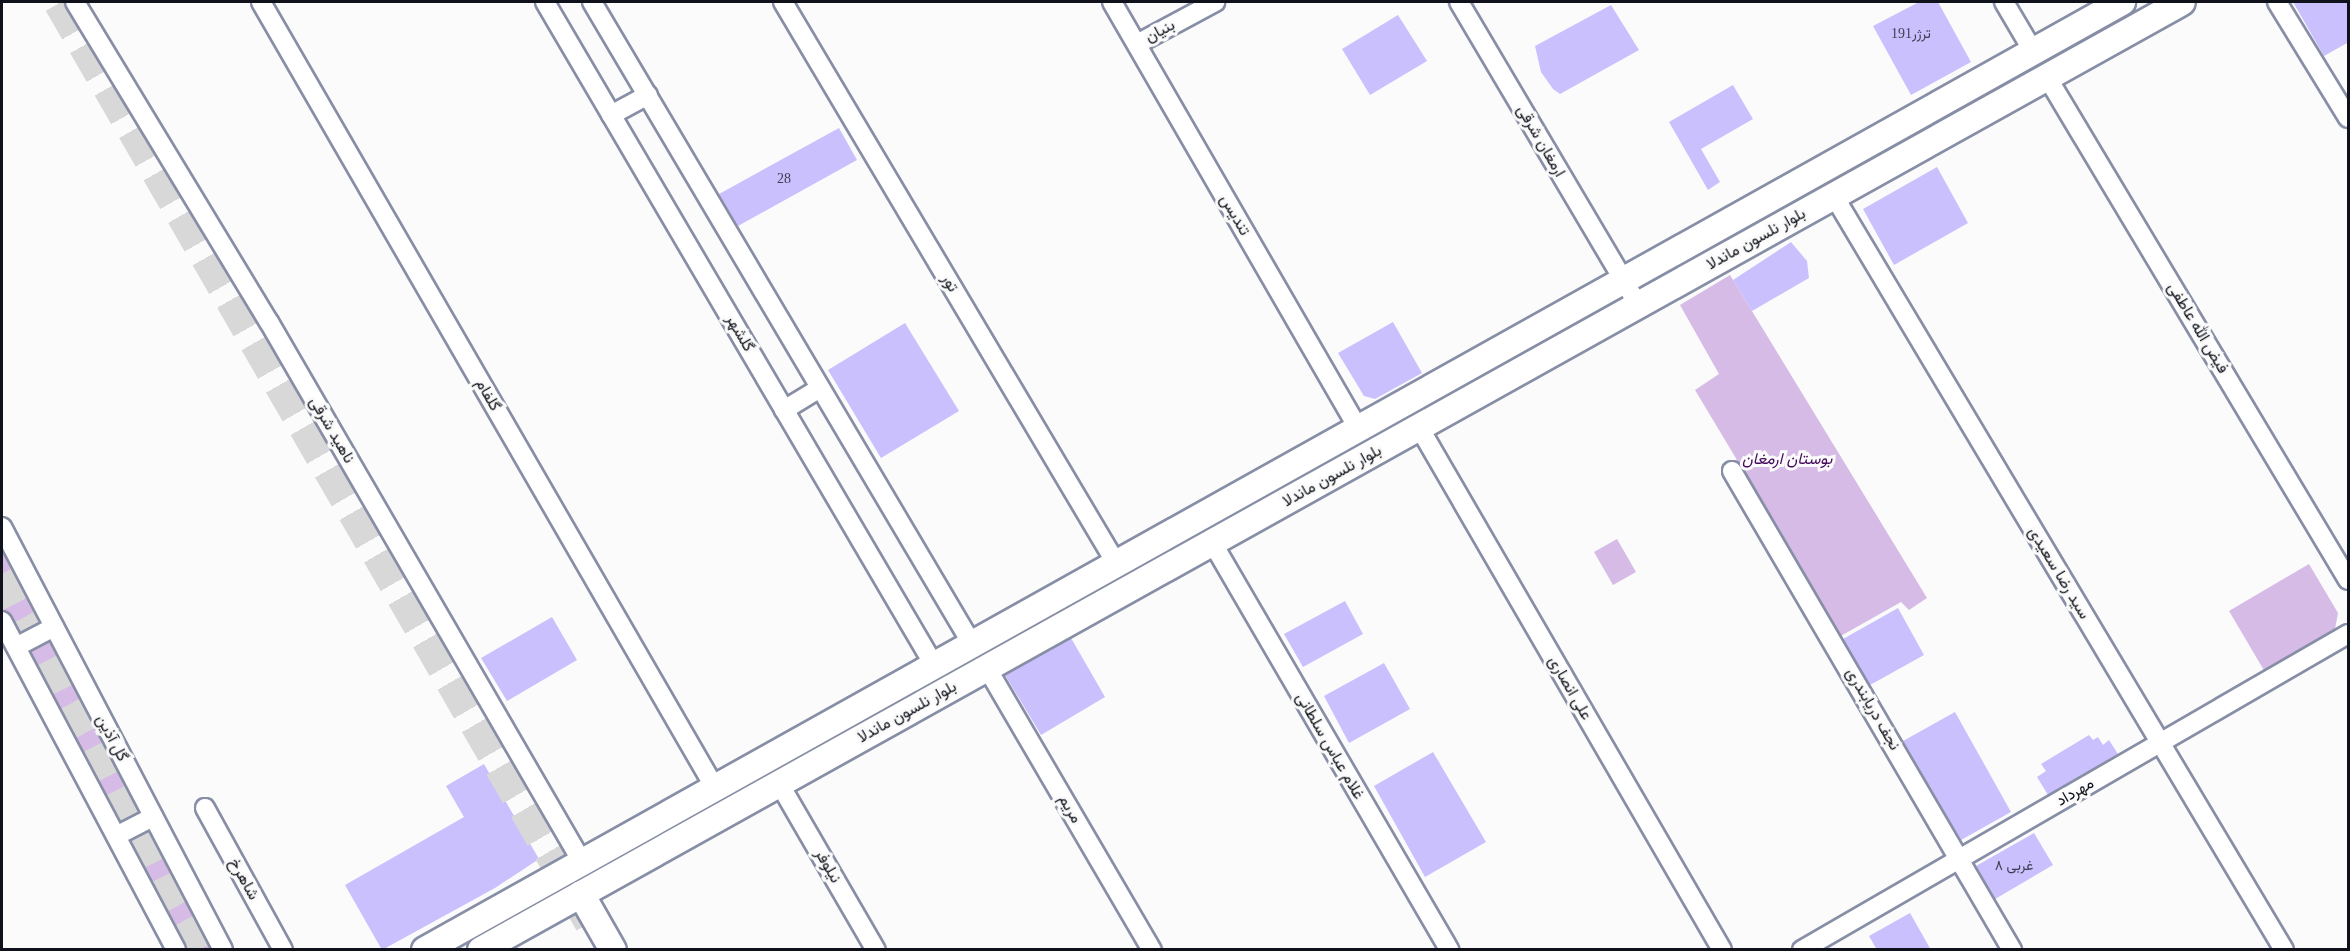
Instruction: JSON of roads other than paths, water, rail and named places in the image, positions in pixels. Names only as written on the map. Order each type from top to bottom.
[{"type":"main road","name":"بلوار نلسون ماندلا","points":[[425,950],[2122,2]]},
{"type":"main road","name":"بلوار نلسون ماندلا","points":[[481,950],[2182,2]]},
{"type":"main road","points":[[581,894],[613,950]]},
{"type":"street","name":"ناهید شرقی","points":[[75,2],[269,322],[582,862]]},
{"type":"street","name":"گلفام","points":[[261,2],[715,788]]},
{"type":"street","name":"گلشهر","points":[[545,2],[934,665]]},
{"type":"street","points":[[592,2],[972,644]]},
{"type":"street","name":"تور","points":[[783,2],[1116,563]]},
{"type":"street","name":"تندیس","points":[[1112,2],[1358,428]]},
{"type":"street","name":"بنیان","points":[[1137,44],[1215,2]]},
{"type":"street","name":"ارمغان شرقی","points":[[1459,2],[1638,305]]},
{"type":"street","points":[[2004,2],[2033,51]]},
{"type":"street","points":[[2277,2],[2349,118]]},
{"type":"street","name":"فیض الله عاطفی","points":[[2047,77],[2349,580]]},
{"type":"street","points":[[611,115],[648,95]]},
{"type":"street","name":"سید رضا سعیدی","points":[[1834,196],[2284,950]]},
{"type":"street","points":[[784,410],[820,388]]},
{"type":"street","name":"علی انصاری","points":[[1419,427],[1722,950]]},
{"type":"street","name":"نجف دریابندری","points":[[1732,471],[2012,950]]},
{"type":"street","name":"گل آذین","points":[[2,527],[223,950]]},
{"type":"street","name":"غلام عباس سلطانی","points":[[1212,542],[1449,950]]},
{"type":"street","points":[[2,621],[176,950]]},
{"type":"street","points":[[16,647],[54,627]]},
{"type":"street","name":"مهرداد","points":[[1802,950],[2349,634]]},
{"type":"street","name":"مریم","points":[[987,668],[1152,950]]},
{"type":"street","name":"نیلوفر","points":[[779,783],[876,950]]},
{"type":"street","name":"شاهرخ","points":[[204,808],[283,950]]},
{"type":"street","points":[[116,836],[153,816]]},
{"type":"tunnel","points":[[60,2],[592,924]]},
{"type":"tunnel","points":[[2,573],[198,950]]},
{"type":"park label","name":"بوستان ارمغان","points":[[1787,459]]}]
